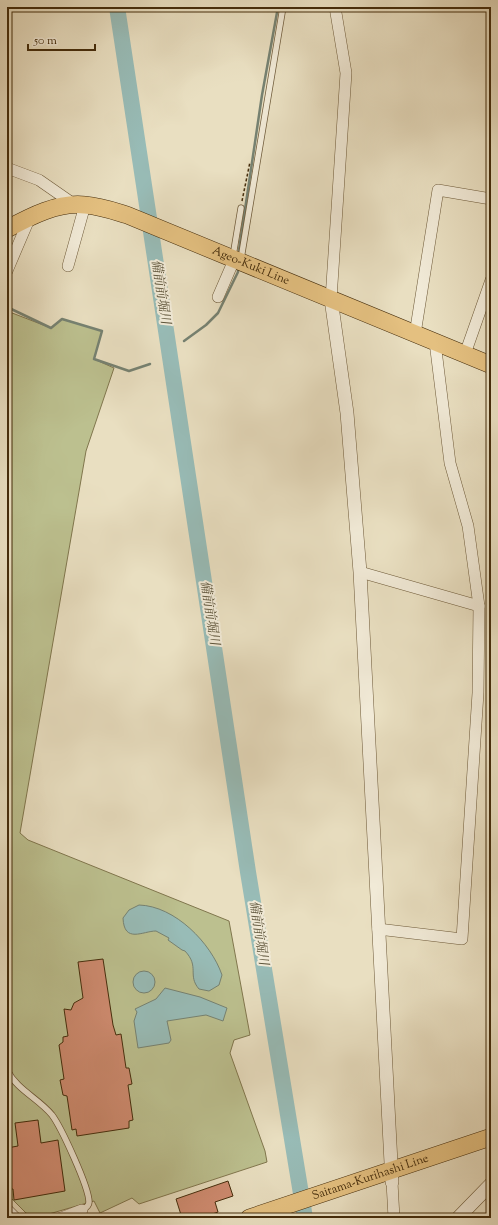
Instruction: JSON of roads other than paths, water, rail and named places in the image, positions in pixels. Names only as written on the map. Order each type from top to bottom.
[{"type":"main road","name":"Ageo-Kuki Line","points":[[7,229],[30,217],[46,211],[80,205],[102,208],[161,229],[491,365]]},
{"type":"main road","name":"Saitama-Kurihashi Line","points":[[249,1218],[289,1212],[392,1176],[491,1137]]},
{"type":"main road","name":"Saitama-Kurihashi Line","points":[[392,1176],[491,1149]]},
{"type":"street","points":[[335,7],[346,73],[331,299],[347,413],[360,569],[394,1218]]},
{"type":"street","points":[[7,168],[40,180],[80,205],[68,266]]},
{"type":"street","points":[[415,334],[438,190],[491,199]]},
{"type":"street","points":[[7,271],[30,217]]},
{"type":"street","points":[[218,297],[231,267],[237,260]]},
{"type":"street","points":[[465,354],[491,280]]},
{"type":"street","points":[[378,929],[462,940],[478,693],[478,603],[468,526],[450,463],[435,342]]},
{"type":"street","points":[[360,569],[478,603]]},
{"type":"street","points":[[458,1218],[491,1184]]},
{"type":"street","points":[[61,1218],[82,1210]]},
{"type":"street","points":[[7,1211],[14,1218]]},
{"type":"lane","points":[[237,260],[283,7]]},
{"type":"lane","points":[[237,260],[241,208]]},
{"type":"lane","points":[[7,1070],[20,1088],[43,1105],[60,1129],[86,1184],[89,1202],[88,1206],[82,1210]]},
{"type":"water","points":[[139,905],[152,907],[166,912],[190,928],[217,963],[222,975],[219,985],[209,991],[199,989],[194,979],[192,962],[185,951],[168,940],[169,938],[156,931],[130,934],[127,931],[124,926],[123,918],[129,910]]},
{"type":"water","points":[[144,971],[152,974],[155,982],[152,990],[144,993],[136,990],[133,982],[136,974]]},
{"type":"water","points":[[165,988],[200,997],[227,1008],[223,1021],[206,1015],[167,1021],[171,1040],[169,1043],[138,1048],[134,1021],[137,1012],[135,1009],[156,999]]},
{"type":"waterway","name":"備前前堀川","points":[[117,7],[248,872],[305,1218]]},
{"type":"waterway","points":[[239,250],[262,95],[278,7]]},
{"type":"waterway","points":[[184,341],[206,325],[218,313],[238,272],[238,268]]},
{"type":"waterway","points":[[7,307],[51,328],[62,319],[102,331],[94,359],[129,371],[150,364]]}]
